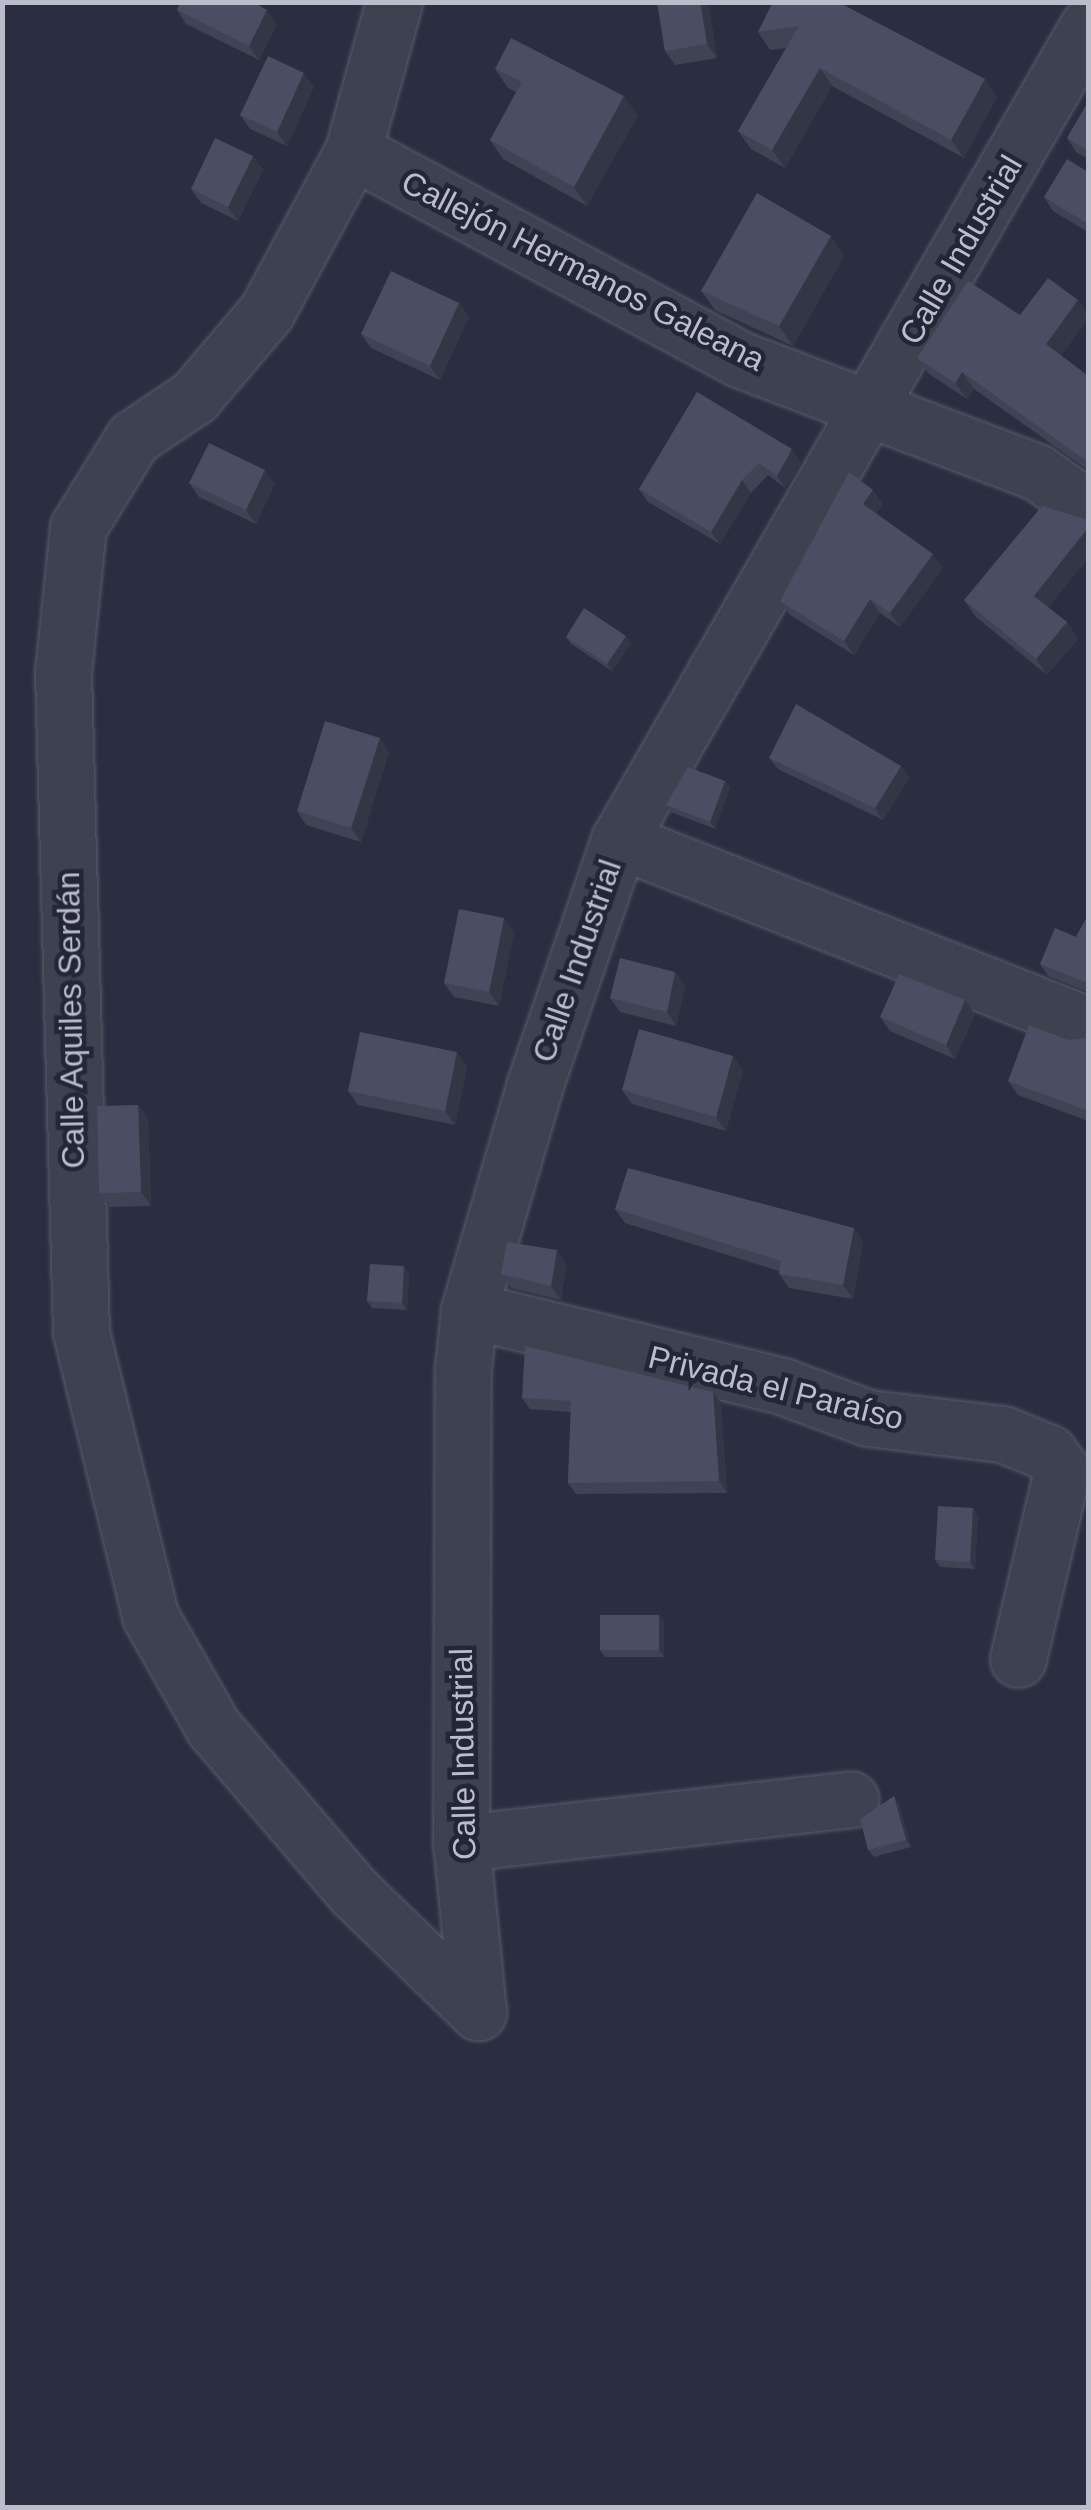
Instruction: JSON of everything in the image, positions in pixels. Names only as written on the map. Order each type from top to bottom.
[{"type":"street","name":"Calle Aquiles Serdán","points":[[394,2],[354,151],[266,311],[194,397],[133,438],[78,527],[64,672],[80,1332],[150,1616],[213,1727],[354,1892],[478,2012]]},
{"type":"street","name":"Calle Industrial","points":[[478,2012],[461,1844],[469,1310],[620,840],[1088,26]]},
{"type":"street","name":"Callejón Hermanos Galeana","points":[[354,151],[739,359],[873,405],[1037,472],[1088,508]]},
{"type":"street","points":[[620,840],[1088,1025]]},
{"type":"street","name":"Privada el Paraíso","points":[[469,1310],[782,1386],[868,1418],[1004,1434],[1048,1453],[1062,1472],[1018,1659]]},
{"type":"street","points":[[461,1844],[851,1799]]},
{"type":"building","points":[[180,2],[253,2],[267,10],[249,46],[177,10]]},
{"type":"building","points":[[657,2],[700,2],[707,44],[665,51]]},
{"type":"building","points":[[773,2],[838,2],[985,79],[951,140],[820,68],[772,150],[738,131],[799,26],[758,32]]},
{"type":"building","points":[[511,38],[624,96],[574,187],[490,140],[522,82],[495,69]]},
{"type":"building","points":[[268,56],[304,73],[277,132],[240,115]]},
{"type":"building","points":[[1088,102],[1088,151],[1067,138]]},
{"type":"building","points":[[215,138],[253,156],[228,207],[191,189]]},
{"type":"building","points":[[1067,159],[1088,172],[1088,224],[1044,197]]},
{"type":"building","points":[[757,193],[831,236],[779,326],[701,291]]},
{"type":"building","points":[[391,271],[459,303],[430,366],[361,334]]},
{"type":"building","points":[[1048,278],[1078,300],[1046,344],[1088,376],[1088,462],[962,372],[955,383],[917,358],[968,281],[1020,315]]},
{"type":"building","points":[[697,392],[792,449],[777,476],[759,463],[742,480],[711,532],[639,489]]},
{"type":"building","points":[[209,443],[265,470],[246,510],[189,483]]},
{"type":"building","points":[[849,472],[873,490],[863,504],[933,554],[890,613],[870,599],[844,641],[780,601]]},
{"type":"building","points":[[1042,506],[1088,520],[1088,528],[1034,596],[1067,622],[1036,659],[964,600]]},
{"type":"building","points":[[584,608],[626,636],[607,664],[566,637]]},
{"type":"building","points":[[796,704],[901,766],[875,808],[769,758]]},
{"type":"building","points":[[325,721],[380,738],[351,828],[297,811]]},
{"type":"building","points":[[688,767],[725,781],[710,822],[666,805]]},
{"type":"building","points":[[459,909],[504,918],[489,992],[444,983]]},
{"type":"building","points":[[1088,915],[1088,983],[1040,964],[1055,928],[1076,937]]},
{"type":"building","points":[[620,958],[675,972],[667,1012],[610,998]]},
{"type":"building","points":[[899,974],[965,1000],[946,1045],[880,1017]]},
{"type":"building","points":[[1029,1025],[1068,1040],[1088,1038],[1088,1111],[1008,1081]]},
{"type":"building","points":[[639,1029],[733,1056],[716,1117],[622,1090]]},
{"type":"building","points":[[360,1032],[457,1052],[445,1111],[348,1091]]},
{"type":"building","points":[[138,1105],[141,1192],[99,1193],[97,1106]]},
{"type":"building","points":[[628,1168],[854,1228],[843,1285],[779,1274],[781,1261],[615,1209]]},
{"type":"building","points":[[507,1242],[557,1250],[551,1286],[501,1274]]},
{"type":"building","points":[[370,1264],[404,1266],[402,1303],[367,1301]]},
{"type":"building","points":[[525,1346],[713,1392],[719,1481],[568,1483],[571,1401],[522,1398]]},
{"type":"building","points":[[938,1506],[973,1508],[970,1562],[935,1560]]},
{"type":"building","points":[[600,1615],[659,1615],[659,1650],[600,1650]]},
{"type":"building","points":[[894,1796],[906,1840],[868,1850],[860,1819]]}]
